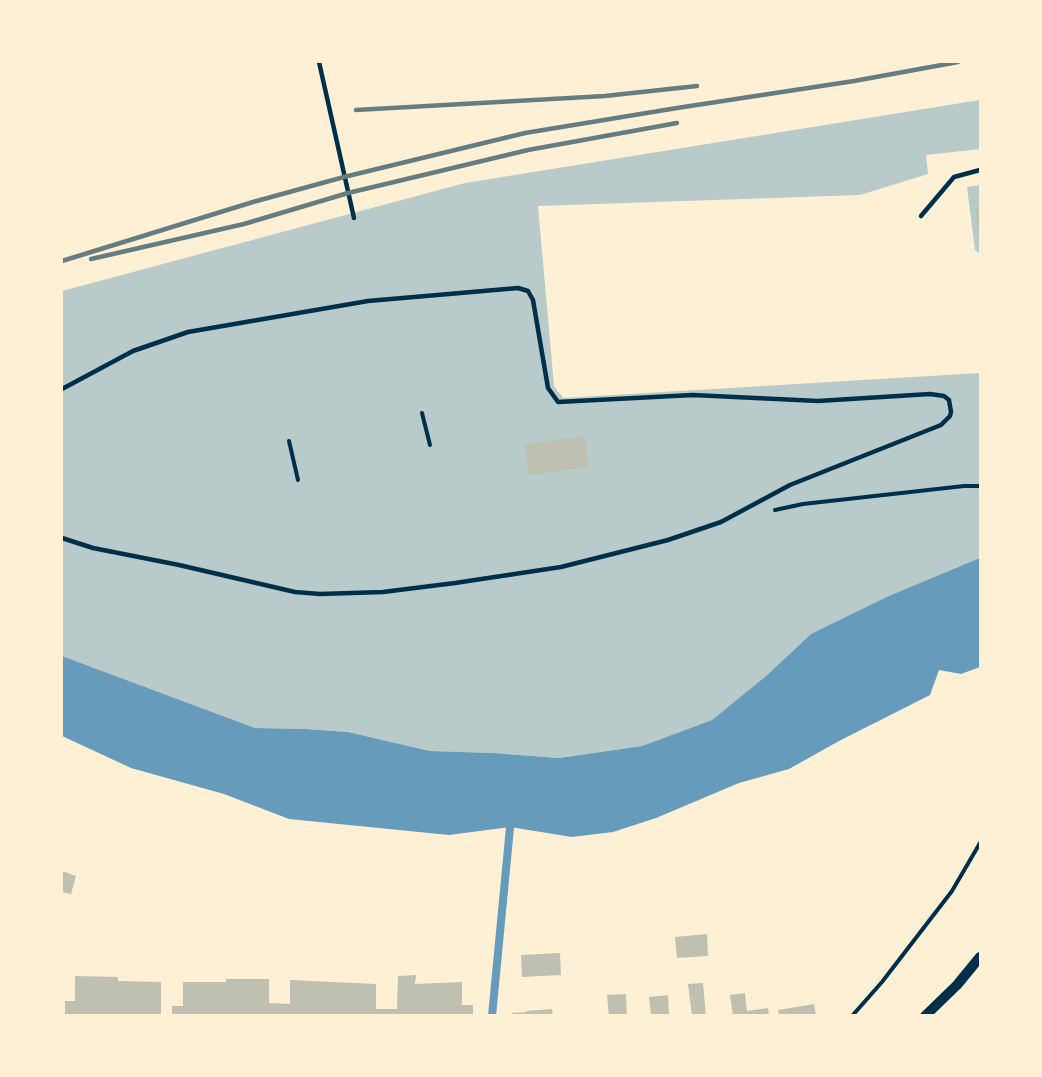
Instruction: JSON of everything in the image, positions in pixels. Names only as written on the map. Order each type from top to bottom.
[{"type":"street","points":[[925,1016],[957,985],[981,957]]},
{"type":"lane","points":[[319,62],[354,218]]},
{"type":"lane","points":[[921,216],[954,177],[981,170]]},
{"type":"lane","points":[[62,389],[133,351],[188,332],[368,302],[518,288],[528,291],[533,300],[548,388],[558,402],[693,395],[818,401],[930,394],[944,396],[949,400],[951,412],[941,425],[790,485],[721,522],[668,540],[561,567],[466,581],[383,592],[320,594],[295,592],[93,548],[62,538]]},
{"type":"path","points":[[422,412],[430,445]]},
{"type":"path","points":[[289,441],[298,480]]},
{"type":"path","points":[[768,512],[803,504],[981,486]]},
{"type":"path","points":[[852,1016],[882,982],[952,891],[981,843]]},
{"type":"shaded area","points":[[980,100],[980,149],[926,155],[928,174],[860,195],[538,206],[554,386],[563,398],[980,373],[980,558],[811,634],[766,676],[712,720],[642,746],[559,758],[430,751],[348,732],[255,728],[62,656],[62,291],[465,183]]},
{"type":"shaded area","points":[[980,185],[980,254],[975,250],[967,187]]},
{"type":"water","points":[[980,558],[980,667],[961,674],[939,670],[930,695],[789,769],[739,783],[656,818],[613,832],[572,837],[510,827],[449,835],[289,819],[224,794],[131,768],[62,736],[62,656],[255,728],[348,732],[430,751],[559,758],[642,746],[712,720],[766,676],[811,634],[889,596]]},
{"type":"building","points":[[976,210],[980,210],[980,242],[979,242]]},
{"type":"building","points":[[585,436],[589,467],[529,475],[525,444]]},
{"type":"building","points":[[62,871],[76,876],[71,894],[62,892]]},
{"type":"building","points":[[707,934],[708,956],[677,958],[675,937]]},
{"type":"building","points":[[560,953],[561,975],[522,977],[521,955]]},
{"type":"building","points":[[416,975],[415,984],[462,982],[462,1005],[473,1005],[473,1016],[172,1016],[172,1006],[183,1006],[183,982],[269,979],[269,1003],[290,1004],[290,980],[376,984],[376,1009],[397,1009],[398,976]]},
{"type":"building","points":[[75,976],[118,977],[118,981],[161,982],[161,1016],[65,1016],[65,1001],[75,1001]]},
{"type":"building","points":[[703,983],[706,1016],[692,1016],[688,984]]},
{"type":"building","points":[[745,993],[747,1011],[768,1008],[769,1016],[733,1016],[730,995]]},
{"type":"building","points":[[626,994],[627,1016],[609,1016],[607,995]]},
{"type":"building","points":[[668,995],[669,1016],[651,1016],[649,997]]},
{"type":"building","points":[[814,1004],[816,1016],[779,1016],[778,1010]]},
{"type":"building","points":[[552,1009],[553,1016],[512,1016],[512,1013]]},
{"type":"waterway","points":[[492,1016],[511,817]]},
{"type":"railway","points":[[62,261],[253,202],[344,177],[525,133],[854,81],[958,62]]},
{"type":"railway","points":[[356,110],[605,96],[697,86]]},
{"type":"railway","points":[[91,259],[244,224],[348,193],[528,150],[677,123]]}]
